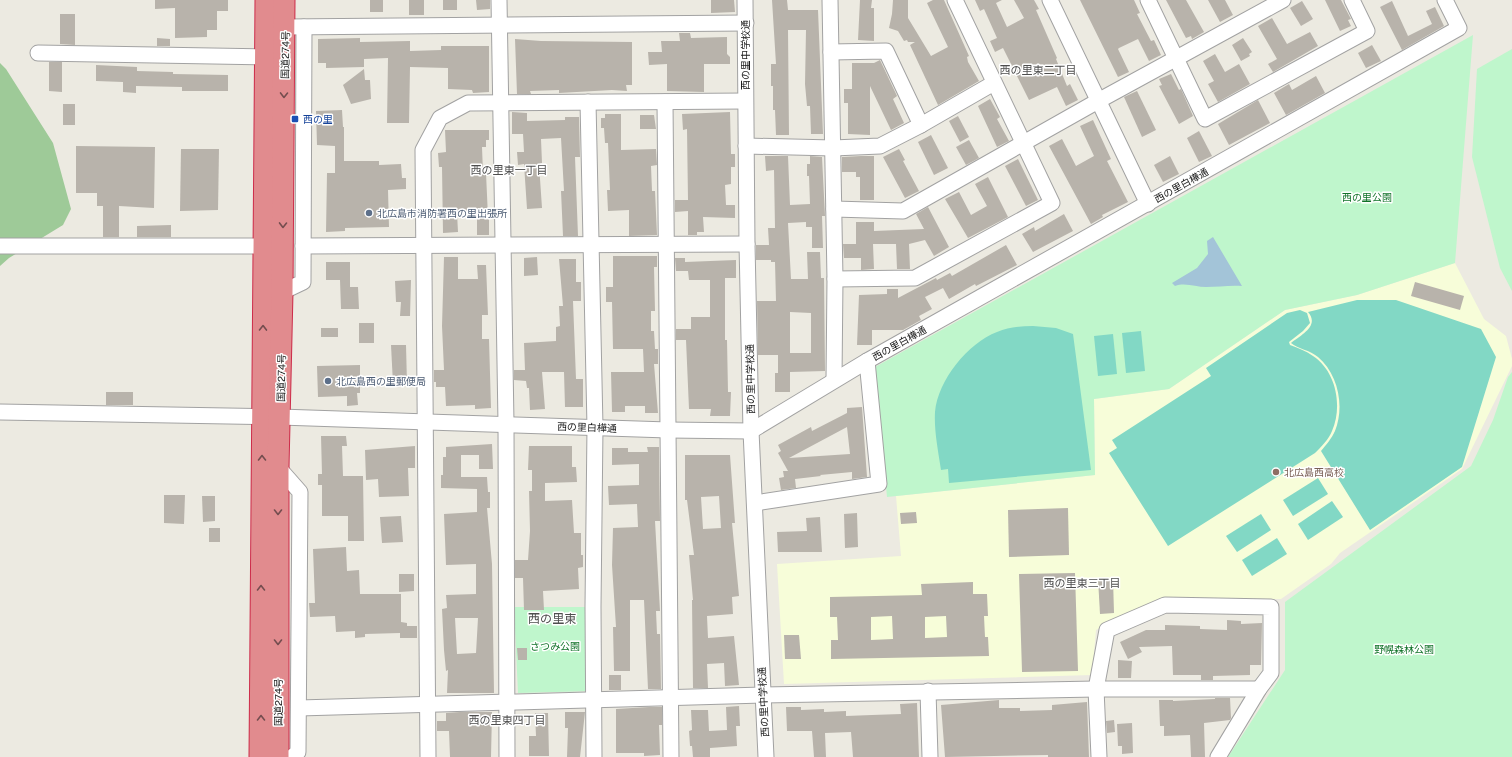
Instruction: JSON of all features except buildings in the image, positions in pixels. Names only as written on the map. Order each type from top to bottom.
[{"type":"highway","name":"国道274号","points":[[266,0],[267,57],[265,246],[271,417],[278,467],[278,757]]},
{"type":"highway","name":"国道274号","points":[[260,757],[271,417],[282,292],[295,27],[284,0]]},
{"type":"street","points":[[499,0],[506,423],[507,757]]},
{"type":"street","name":"西の里中学校通","points":[[745,0],[745,101],[751,431],[766,757]]},
{"type":"street","points":[[830,0],[835,279],[834,379]]},
{"type":"street","points":[[835,279],[915,278],[1052,203],[954,0]]},
{"type":"street","points":[[1050,0],[1148,204]]},
{"type":"street","points":[[1148,0],[1205,119],[1367,31],[1352,0]]},
{"type":"street","points":[[834,209],[903,211],[1023,145],[1098,101],[1283,0]]},
{"type":"street","name":"西の里白樺通","points":[[0,412],[271,417],[506,423],[668,430],[751,431],[834,379],[1459,28],[1445,0]]},
{"type":"street","points":[[282,292],[303,282],[295,27],[746,22]]},
{"type":"street","points":[[831,52],[886,51],[921,125]]},
{"type":"street","points":[[38,53],[267,57]]},
{"type":"street","points":[[746,146],[833,148],[880,146],[921,125],[994,83]]},
{"type":"street","points":[[428,757],[423,150],[440,118],[468,103],[745,101]]},
{"type":"street","points":[[588,102],[595,427],[594,757]]},
{"type":"street","points":[[665,102],[668,244],[671,757]]},
{"type":"street","points":[[303,246],[747,244]]},
{"type":"street","points":[[0,246],[265,246]]},
{"type":"street","points":[[755,503],[879,484],[867,361]]},
{"type":"street","points":[[278,467],[300,492],[298,752],[292,757]]},
{"type":"street","points":[[1098,757],[1096,688],[1106,630],[1165,605],[1271,607],[1271,673],[1259,689],[1218,757]]},
{"type":"street","points":[[298,708],[428,703],[928,691],[1096,688],[1259,689]]},
{"type":"street","points":[[928,691],[930,757]]},
{"type":"shaded area","points":[[1213,237],[1242,286],[1206,287],[1183,284],[1175,286],[1172,283],[1197,268],[1208,254],[1207,241]]},
{"type":"shaded area","name":"北広島西高校","points":[[1455,263],[1484,319],[1506,336],[1512,359],[1512,366],[1462,469],[1340,553],[1331,564],[1281,599],[1160,598],[1096,630],[1092,675],[784,684],[777,564],[901,556],[896,496],[1095,475],[1094,399],[1169,389],[1285,310],[1357,295]]},
{"type":"shaded area","points":[[1357,300],[1396,300],[1481,329],[1496,357],[1462,467],[1370,530],[1321,451],[1335,431],[1338,421],[1339,401],[1335,381],[1325,364],[1318,357],[1291,343],[1311,326],[1311,317],[1308,312]]},
{"type":"shaded area","points":[[1300,310],[1307,313],[1310,323],[1303,331],[1289,342],[1290,345],[1308,353],[1321,363],[1332,380],[1337,400],[1337,411],[1331,434],[1325,443],[1315,453],[1168,546],[1109,453],[1117,448],[1112,440],[1211,376],[1206,368],[1287,313]]},
{"type":"shaded area","points":[[1033,326],[1056,328],[1073,334],[1091,470],[949,483],[948,469],[941,470],[935,426],[937,400],[948,376],[965,354],[986,337],[1006,329]]},
{"type":"shaded area","points":[[1141,331],[1145,371],[1126,373],[1122,333]]},
{"type":"shaded area","points":[[1113,334],[1117,374],[1098,376],[1094,336]]},
{"type":"shaded area","points":[[1318,478],[1328,494],[1293,516],[1283,500]]},
{"type":"shaded area","points":[[1332,501],[1343,517],[1308,540],[1298,524]]},
{"type":"shaded area","points":[[1261,514],[1271,530],[1237,552],[1226,536]]},
{"type":"shaded area","points":[[1277,538],[1287,554],[1252,576],[1242,560]]},
{"type":"green space","name":"西の里公園","points":[[1473,35],[1455,263],[1357,295],[1285,310],[1169,389],[1094,399],[1095,475],[887,497],[875,367]]},
{"type":"green space","points":[[1512,49],[1512,291],[1500,268],[1472,157],[1477,69]]},
{"type":"green space","points":[[0,63],[6,69],[53,143],[71,209],[63,225],[9,258],[0,266]]},
{"type":"green space","name":"野幌森林公園","points":[[1512,372],[1512,757],[1228,757],[1285,670],[1285,602],[1471,466],[1493,420],[1508,377]]},
{"type":"green space","name":"さつみ公園","points":[[514,607],[593,607],[594,691],[518,693]]},
{"type":"place","name":"西の里","points":[[295,119]]},
{"type":"place","name":"北広島市消防署西の里出張所","points":[[369,213]]},
{"type":"place","name":"北広島西の里郵便局","points":[[328,381]]},
{"type":"place","name":"北広島西高校","points":[[1276,472]]},
{"type":"district","name":"西の里東二丁目","points":[[1038,70]]},
{"type":"district","name":"西の里東一丁目","points":[[509,170]]},
{"type":"district","name":"西の里東三丁目","points":[[1082,583]]},
{"type":"district","name":"西の里東","points":[[552,619]]},
{"type":"district","name":"西の里東四丁目","points":[[507,720]]}]
